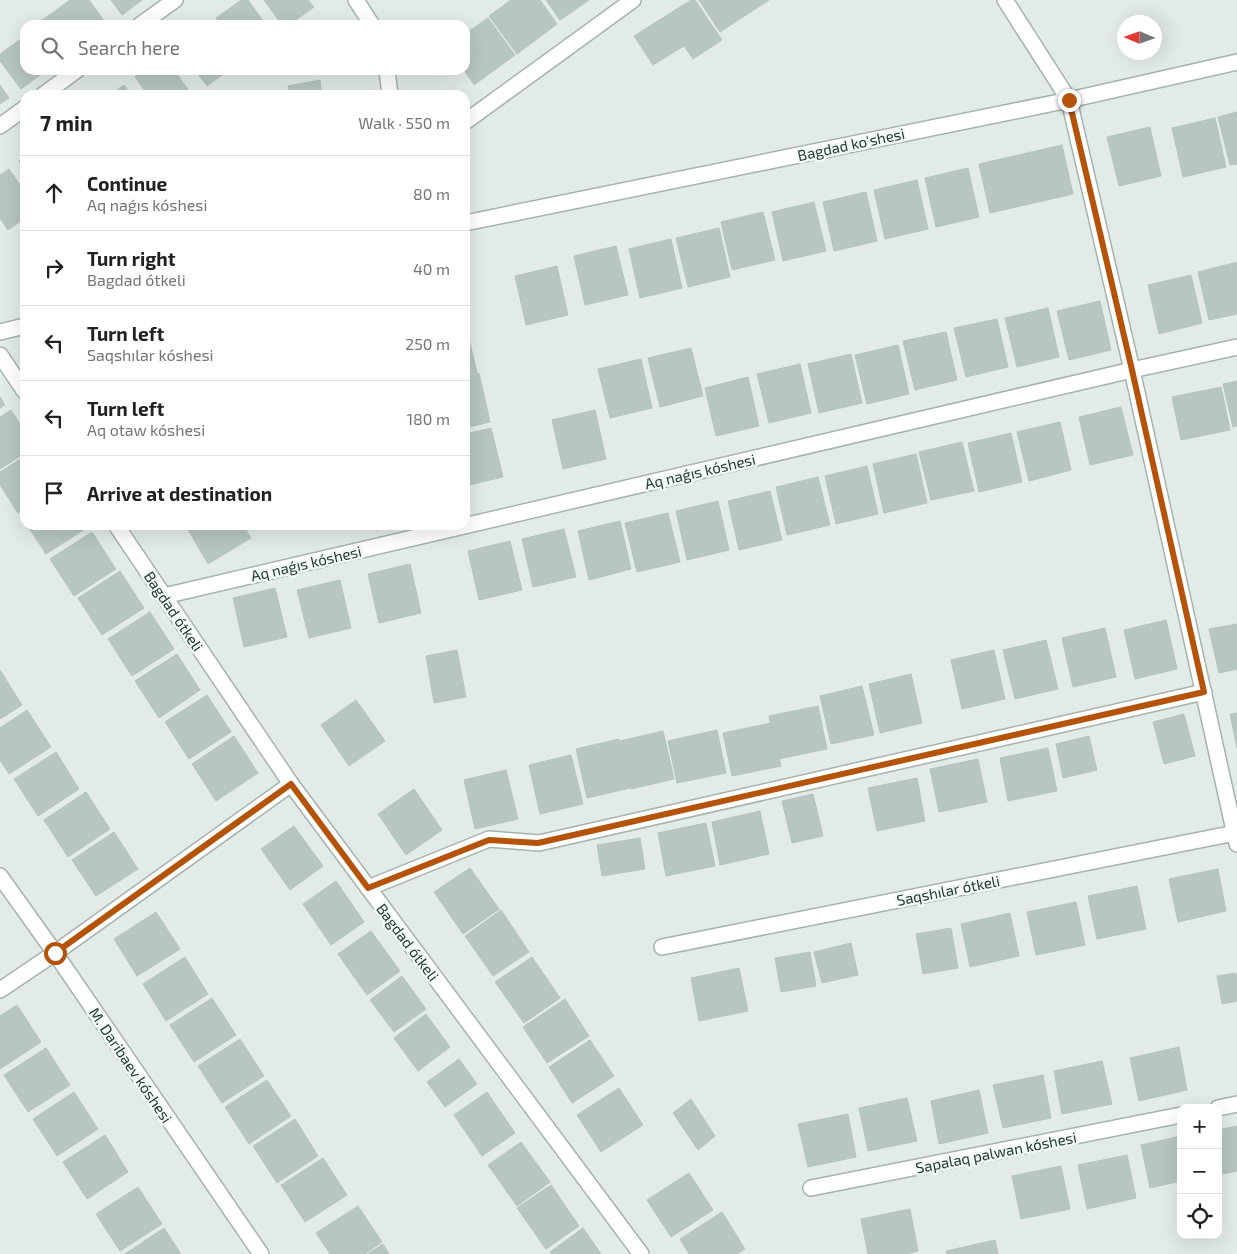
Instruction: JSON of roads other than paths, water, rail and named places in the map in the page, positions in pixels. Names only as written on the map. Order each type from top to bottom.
[{"type":"street","points":[[147,20],[175,0]]},
{"type":"street","points":[[356,0],[369,20]]},
{"type":"street","points":[[470,118],[633,0]]},
{"type":"street","points":[[1005,0],[1069,100],[1132,370],[1236,838]]},
{"type":"street","name":"Bagdad ko'shesi","points":[[470,222],[1069,100],[1237,62]]},
{"type":"street","points":[[50,90],[71,75]]},
{"type":"street","points":[[388,75],[391,90]]},
{"type":"street","points":[[0,126],[20,112]]},
{"type":"street","points":[[0,332],[20,327]]},
{"type":"street","name":"Aq naǵıs kóshesi","points":[[470,521],[1237,347]]},
{"type":"street","points":[[0,355],[20,385]]},
{"type":"street","name":"Bagdad ótkeli","points":[[119,530],[291,784],[641,1254]]},
{"type":"street","name":"Aq naǵıs kóshesi","points":[[164,596],[429,530]]},
{"type":"street","points":[[368,888],[489,840],[538,843],[1204,692]]},
{"type":"street","points":[[0,990],[55,953],[291,784]]},
{"type":"street","name":"Saqshılar ótkeli","points":[[662,947],[1236,838]]},
{"type":"street","name":"M. Daribaev kóshesi","points":[[0,876],[55,953],[261,1254]]},
{"type":"street","points":[[1222,1107],[1237,1104]]},
{"type":"street","name":"Sapalaq palwan kóshesi","points":[[811,1188],[1177,1116]]}]
